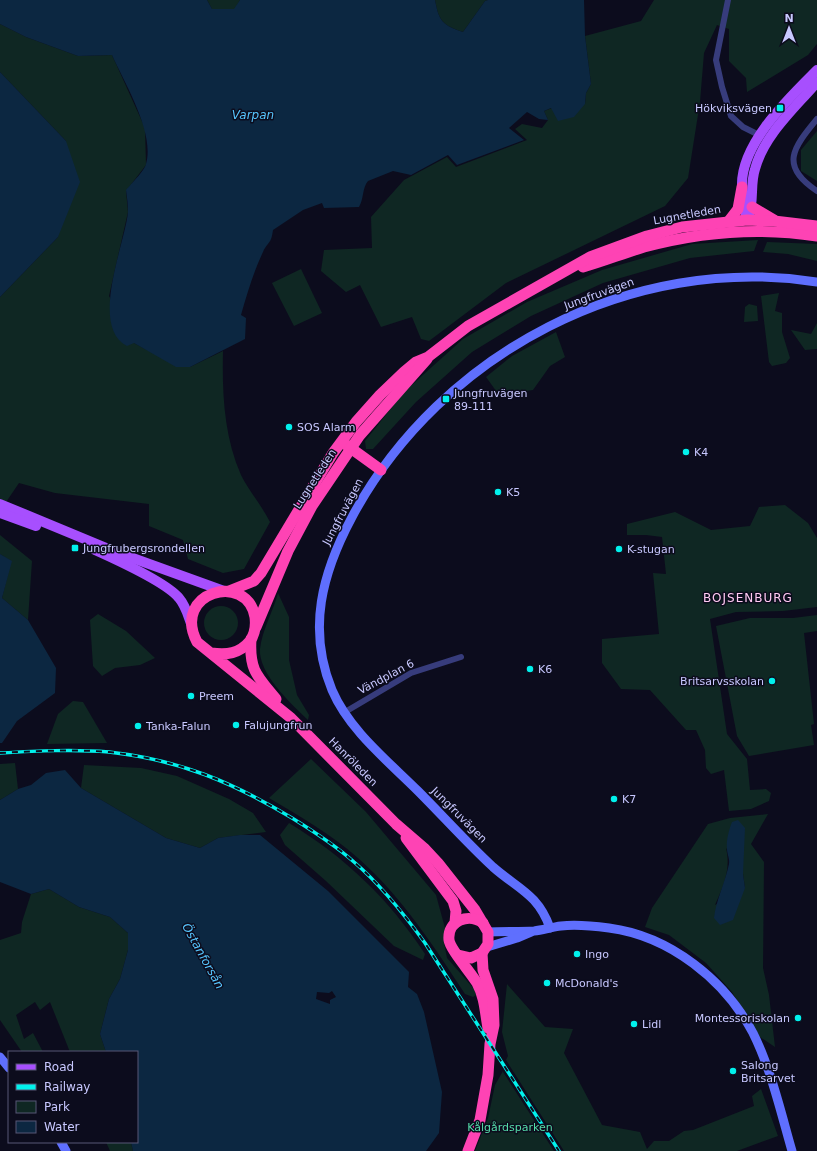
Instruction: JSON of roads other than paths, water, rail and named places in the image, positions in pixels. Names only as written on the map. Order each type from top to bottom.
[{"type":"highway","points":[[728,222],[738,208],[742,187]]},
{"type":"highway","points":[[752,207],[774,221]]},
{"type":"highway","name":"Lugnetleden","points":[[569,270],[676,239],[774,221],[817,226]]},
{"type":"highway","name":"Lugnetleden","points":[[227,591],[254,581],[261,573],[341,442],[380,395],[416,362],[428,356],[468,326],[608,249],[647,236],[682,227],[728,222],[817,236]]},
{"type":"highway","name":"Lugnetleden","points":[[252,636],[299,528],[351,448],[385,405],[422,366],[428,356]]},
{"type":"highway","points":[[341,442],[382,470]]},
{"type":"highway","points":[[227,591],[246,600],[255,616],[252,636],[244,647],[235,653],[224,655],[211,653],[198,642],[192,626],[192,616],[200,602],[213,593],[227,591]]},
{"type":"highway","name":"Hanröleden","points":[[252,636],[250,656],[253,669],[290,718]]},
{"type":"highway","name":"Hanröleden","points":[[211,653],[290,718],[396,824],[424,848],[438,863],[475,910],[486,927],[489,940],[485,950],[483,970],[494,1007],[494,1025],[490,1044],[488,1075],[480,1120],[468,1151]]},
{"type":"highway","name":"Hanröleden","points":[[396,824],[453,901],[456,911],[455,923],[450,931],[449,940],[452,948],[476,982],[483,998],[490,1044]]},
{"type":"highway","points":[[455,923],[468,917],[475,918],[486,927]]},
{"type":"highway","points":[[458,955],[471,958],[485,950]]},
{"type":"main road","points":[[748,226],[742,187],[747,160],[764,137],[780,108],[816,79]]},
{"type":"main road","points":[[748,226],[752,207],[754,171],[764,137]]},
{"type":"main road","points":[[0,504],[116,552],[227,591]]},
{"type":"main road","points":[[0,513],[68,538],[150,578],[179,597],[186,608],[192,626]]},
{"type":"street","points":[[728,0],[716,60],[722,87],[731,116],[743,127],[764,137]]},
{"type":"street","points":[[817,120],[795,148],[793,160],[797,173],[803,181],[817,191]]},
{"type":"street","name":"Jungfruvägen","points":[[550,928],[537,902],[494,867],[470,844],[369,741],[345,712],[332,688],[324,664],[319,631],[320,607],[323,589],[335,551],[366,491],[421,422],[465,381],[493,360],[520,343],[578,312],[624,296],[688,281],[745,276],[817,282]]},
{"type":"street","name":"Vändplan 6","points":[[345,712],[411,673],[461,657]]},
{"type":"street","points":[[485,950],[534,931],[564,926],[592,927],[629,933],[663,946],[676,953],[709,977],[724,992],[741,1013],[753,1034],[768,1073],[792,1151]]},
{"type":"street","points":[[486,927],[534,931]]},
{"type":"street","points":[[0,1056],[8,1067]]},
{"type":"water","name":"Varpan","points":[[0,0],[207,0],[212,9],[234,9],[240,0],[435,0],[440,18],[450,27],[463,32],[485,1],[488,0],[584,0],[585,36],[591,84],[586,93],[585,104],[574,117],[558,121],[551,108],[544,111],[548,120],[539,119],[527,112],[509,128],[524,140],[457,165],[448,155],[411,175],[393,171],[368,181],[359,207],[324,208],[322,203],[303,210],[273,230],[270,241],[256,268],[241,315],[246,318],[245,339],[190,367],[176,367],[134,343],[127,346],[116,336],[111,321],[110,303],[112,284],[128,212],[126,190],[145,167],[148,152],[143,124],[124,80],[112,55],[78,56],[26,37],[0,24]]},
{"type":"water","points":[[0,72],[66,141],[80,182],[58,237],[0,297]]},
{"type":"water","points":[[0,554],[12,561],[2,598],[28,620],[56,668],[55,693],[17,721],[2,743],[0,743]]},
{"type":"water","name":"Östanforsån","points":[[65,770],[81,788],[166,838],[200,848],[218,838],[240,835],[260,835],[328,891],[409,972],[408,987],[417,994],[424,1012],[442,1092],[439,1133],[426,1151],[133,1151],[131,1143],[138,1143],[138,1051],[106,1051],[100,1034],[109,999],[120,979],[128,950],[128,933],[110,917],[79,907],[49,889],[31,894],[0,882],[0,800],[18,789],[31,785],[46,773]],"holes":[[[332,991],[336,997],[330,1000],[330,1004],[316,999],[317,992],[329,993]]]},
{"type":"water","points":[[738,820],[745,828],[743,874],[745,888],[733,920],[720,925],[714,918],[729,864],[727,839],[732,822]]},
{"type":"railway","points":[[0,753],[68,750],[109,752],[135,756],[182,767],[205,774],[226,783],[270,805],[332,844],[374,880],[417,932],[559,1151]]},
{"type":"place","name":"Hökviksvägen","points":[[780,108]]},
{"type":"place","name":"Jungfruvägen 89-111","points":[[446,399]]},
{"type":"place","name":"SOS Alarm","points":[[289,427]]},
{"type":"place","name":"K4","points":[[686,452]]},
{"type":"place","name":"K5","points":[[498,492]]},
{"type":"place","name":"Jungfrubergsrondellen","points":[[75,548]]},
{"type":"place","name":"K-stugan","points":[[619,549]]},
{"type":"place","name":"K6","points":[[530,669]]},
{"type":"place","name":"Britsarvsskolan","points":[[772,681]]},
{"type":"place","name":"Preem","points":[[191,696]]},
{"type":"place","name":"Falujungfrun","points":[[236,725]]},
{"type":"place","name":"Tanka-Falun","points":[[138,726]]},
{"type":"place","name":"K7","points":[[614,799]]},
{"type":"place","name":"Ingo","points":[[577,954]]},
{"type":"place","name":"McDonald's","points":[[547,983]]},
{"type":"place","name":"Montessoriskolan","points":[[798,1018]]},
{"type":"place","name":"Lidl","points":[[634,1024]]},
{"type":"place","name":"Salong Britsarvet","points":[[733,1071]]},
{"type":"district","name":"BOJSENBURG","points":[[748,598]]},
{"type":"park label","name":"Kålgårdsparken","points":[[510,1127]]}]
